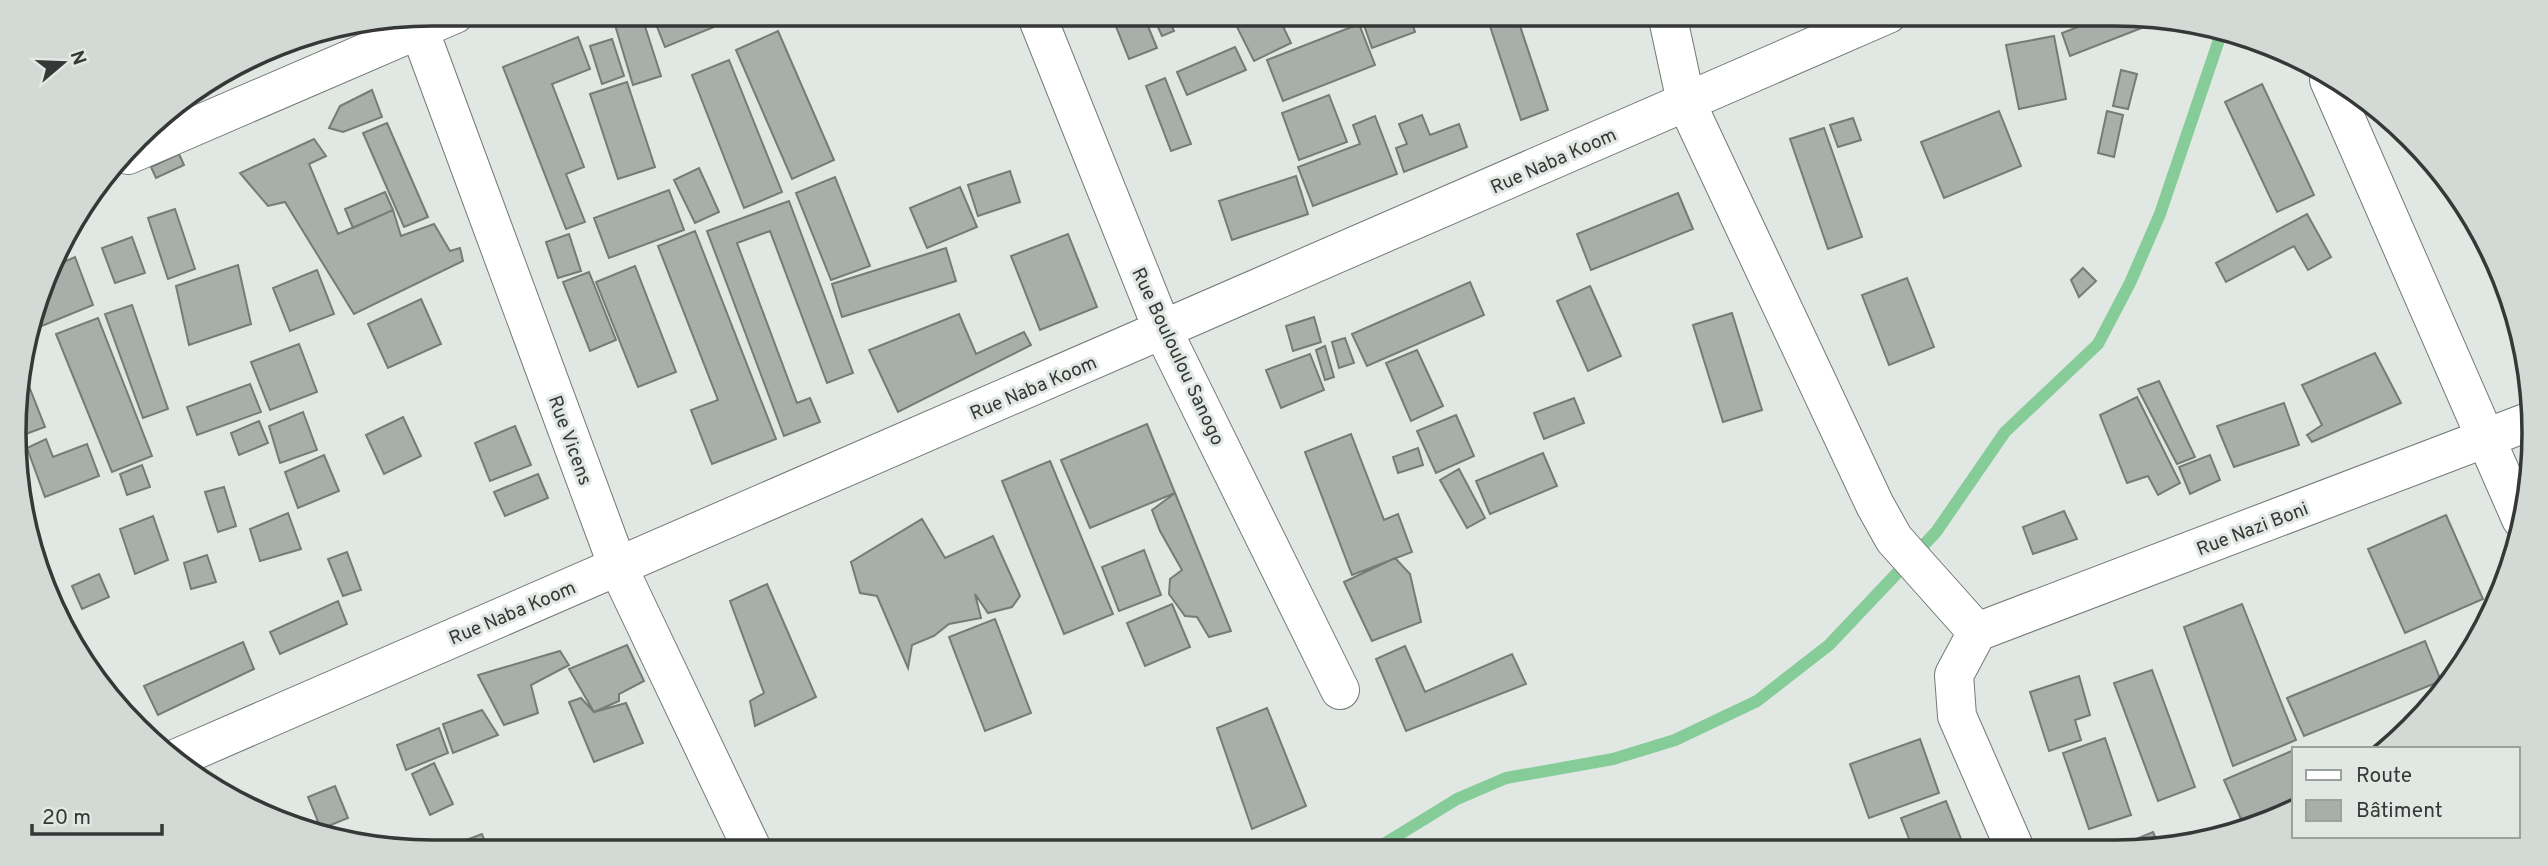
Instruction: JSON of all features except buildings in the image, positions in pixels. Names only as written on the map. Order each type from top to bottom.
[{"type":"street","name":"Rue Bouloulou Sanogo","points":[[1041,26],[1163,331],[1340,690]]},
{"type":"street","points":[[1670,26],[1686,102],[1875,505],[1894,539],[1977,632],[1954,675],[1957,716],[2011,840]]},
{"type":"street","name":"Rue Naba Koom","points":[[184,755],[1860,26]]},
{"type":"street","points":[[142,149],[411,27]]},
{"type":"street","name":"Rue Vicens","points":[[418,27],[618,567],[748,840]]},
{"type":"street","points":[[2334,90],[2515,505]]},
{"type":"street","name":"Rue Nazi Boni","points":[[1977,632],[2522,425]]},
{"type":"waterway","points":[[1390,840],[1457,799],[1506,778],[1613,759],[1675,740],[1757,701],[1829,645],[1936,532],[2005,432],[2098,344],[2130,283],[2160,214],[2219,40]]}]
